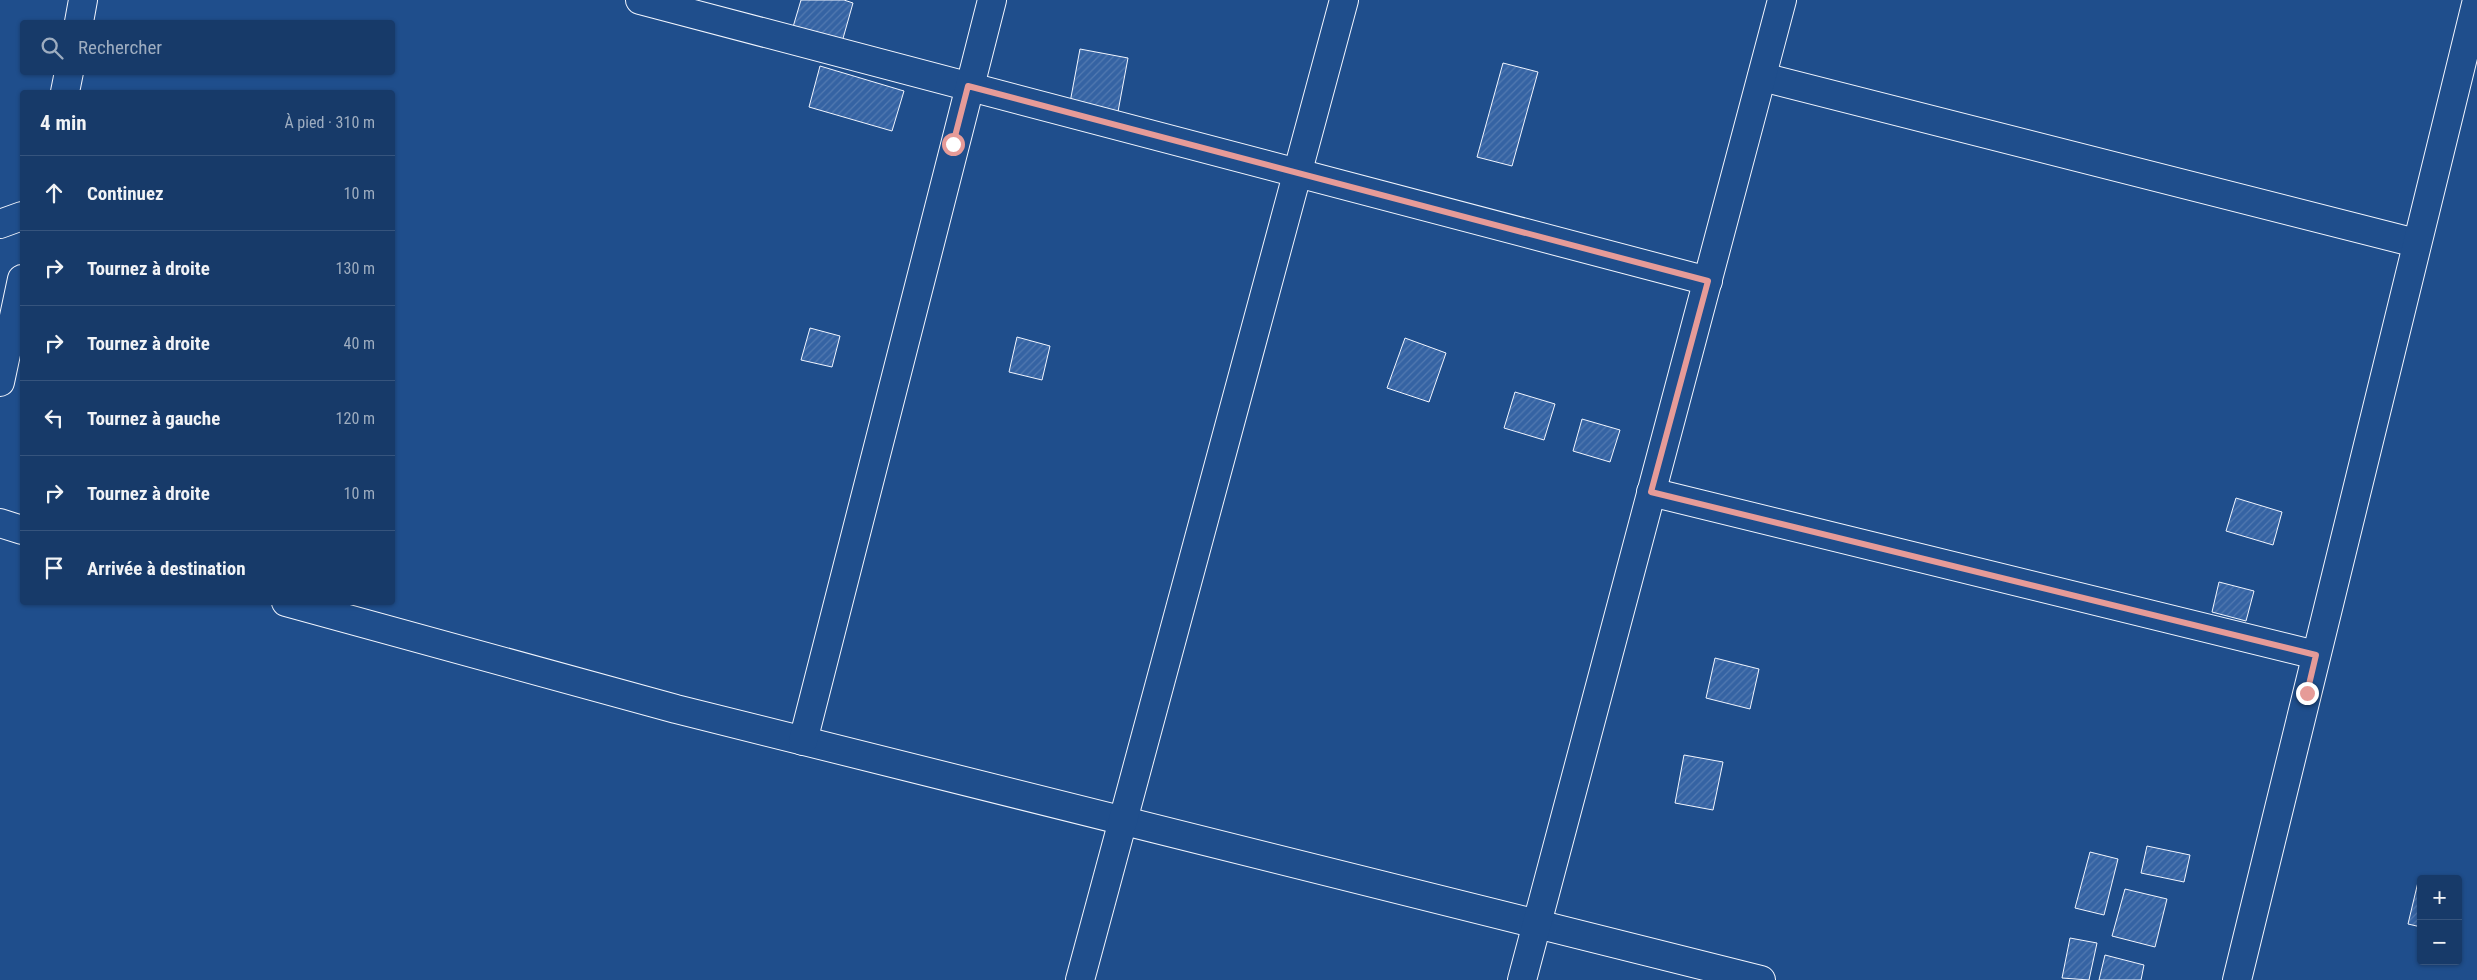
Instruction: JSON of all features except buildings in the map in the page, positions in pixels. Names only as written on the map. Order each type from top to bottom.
[{"type":"street","points":[[79,20],[83,0]]},
{"type":"street","points":[[640,0],[1708,281]]},
{"type":"street","points":[[803,741],[968,86],[992,0]]},
{"type":"street","points":[[1080,980],[1344,0]]},
{"type":"street","points":[[1522,980],[1782,0]]},
{"type":"street","points":[[2237,980],[2477,0]]},
{"type":"street","points":[[65,90],[68,75]]},
{"type":"street","points":[[1762,77],[2416,243]]},
{"type":"street","points":[[0,224],[20,217]]},
{"type":"street","points":[[0,382],[20,288]]},
{"type":"street","points":[[1651,492],[2316,655]]},
{"type":"street","points":[[0,523],[20,529]]},
{"type":"street","points":[[297,605],[676,709],[1761,980]]},
{"type":"route","points":[[953,144],[968,86],[1708,281],[1651,492],[2316,655],[2307,693]]}]
